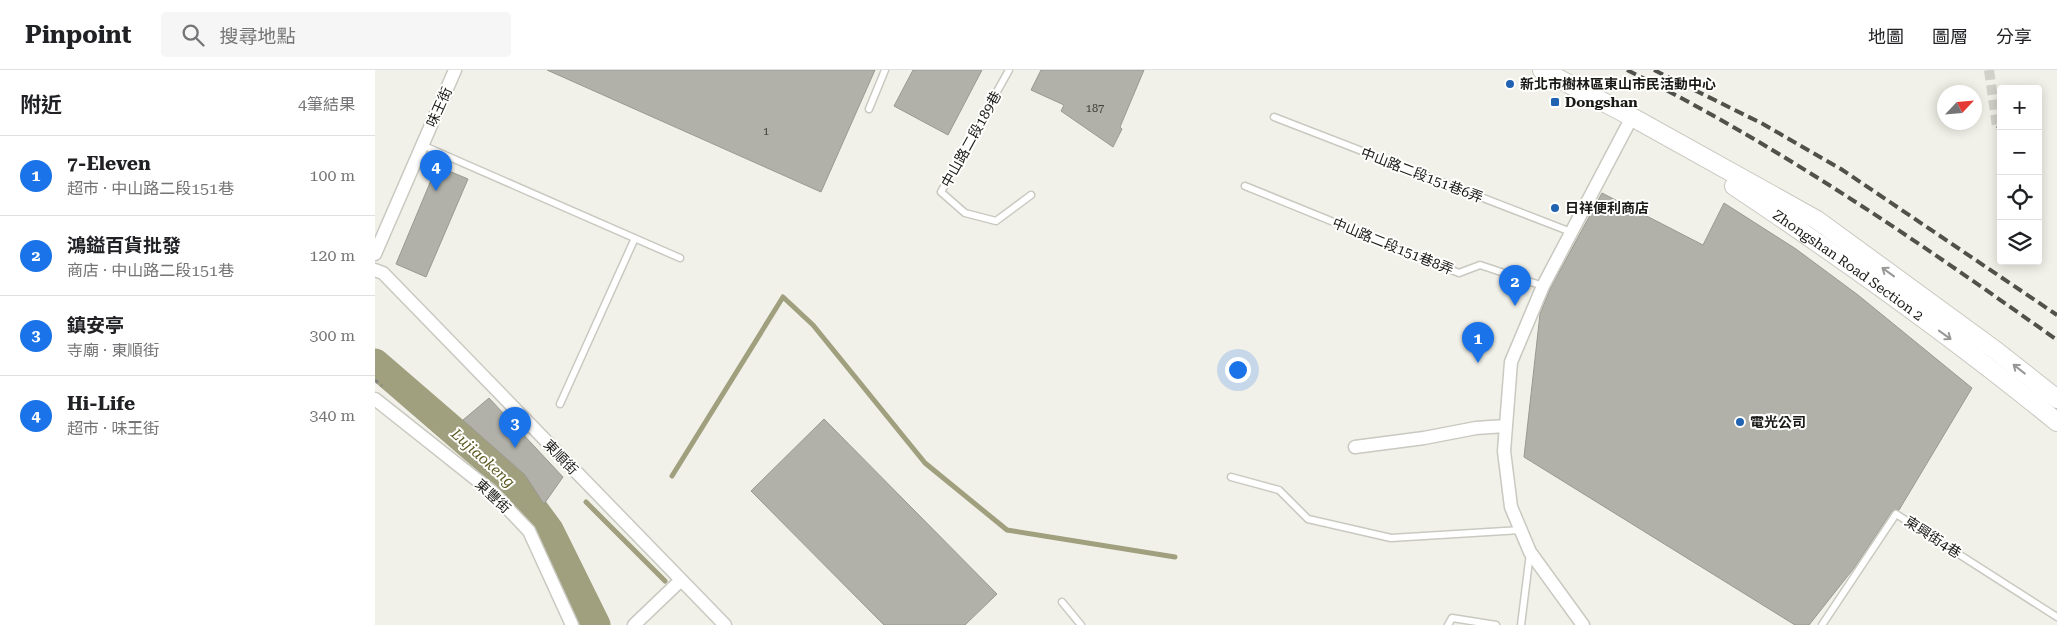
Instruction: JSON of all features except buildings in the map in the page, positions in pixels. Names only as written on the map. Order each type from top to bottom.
[{"type":"main road","name":"Zhongshan Road Section 2","points":[[1542,70],[1632,117],[1817,220],[1995,350],[2057,399]]},
{"type":"main road","name":"Zhongshan Road Section 2","points":[[1632,117],[1827,248],[2002,377],[2057,422]]},
{"type":"street","name":"味王街","points":[[375,254],[455,70]]},
{"type":"street","points":[[1583,625],[1530,552],[1511,507],[1504,451],[1511,362],[1543,286],[1632,117]]},
{"type":"street","name":"東順街","points":[[375,270],[383,273],[725,625]]},
{"type":"street","name":"東豐街","points":[[375,399],[491,491],[529,531],[572,625]]},
{"type":"street","points":[[1355,447],[1424,438],[1476,428],[1505,426]]},
{"type":"street","points":[[634,625],[681,580]]},
{"type":"lane","points":[[869,109],[885,70]]},
{"type":"lane","name":"中山路二段189巷","points":[[1009,70],[941,192],[965,213],[996,221],[1031,195]]},
{"type":"lane","name":"中山路二段151巷6弄","points":[[1274,118],[1571,232]]},
{"type":"lane","points":[[422,145],[680,258]]},
{"type":"lane","name":"中山路二段151巷8弄","points":[[1245,186],[1459,273],[1480,266],[1543,286]]},
{"type":"lane","points":[[559,404],[635,238]]},
{"type":"lane","points":[[1231,477],[1279,490],[1308,519],[1391,538],[1521,530]]},
{"type":"lane","name":"東興街4巷","points":[[1822,625],[1896,514],[2057,616]]},
{"type":"lane","points":[[1521,625],[1530,552]]},
{"type":"lane","points":[[1062,602],[1081,625]]},
{"type":"lane","points":[[1448,625],[1452,618],[1496,625]]},
{"type":"waterway","points":[[672,476],[783,297],[813,325],[925,463],[1007,530],[1175,557]]},
{"type":"waterway","name":"Lujiaokeng","points":[[375,363],[515,484],[549,530],[596,625]]},
{"type":"waterway","points":[[586,502],[665,581]]},
{"type":"tunnel","points":[[1989,70],[1997,126]]},
{"type":"railway","points":[[1627,70],[1738,130],[1847,196],[2057,340]]},
{"type":"railway","points":[[1654,70],[1763,124],[1841,169],[2057,315]]},
{"type":"place","name":"新北市樹林區東山市民活動中心","points":[[1510,84]]},
{"type":"place","name":"Dongshan","points":[[1555,102]]},
{"type":"place","name":"Hi-Life","points":[[436,191]]},
{"type":"place","name":"日祥便利商店","points":[[1555,208]]},
{"type":"place","name":"鴻鎰百貨批發","points":[[1515,306]]},
{"type":"place","name":"7-Eleven","points":[[1478,363]]},
{"type":"place","name":"電光公司","points":[[1740,422]]},
{"type":"place","name":"鎮安亭","points":[[515,448]]}]
